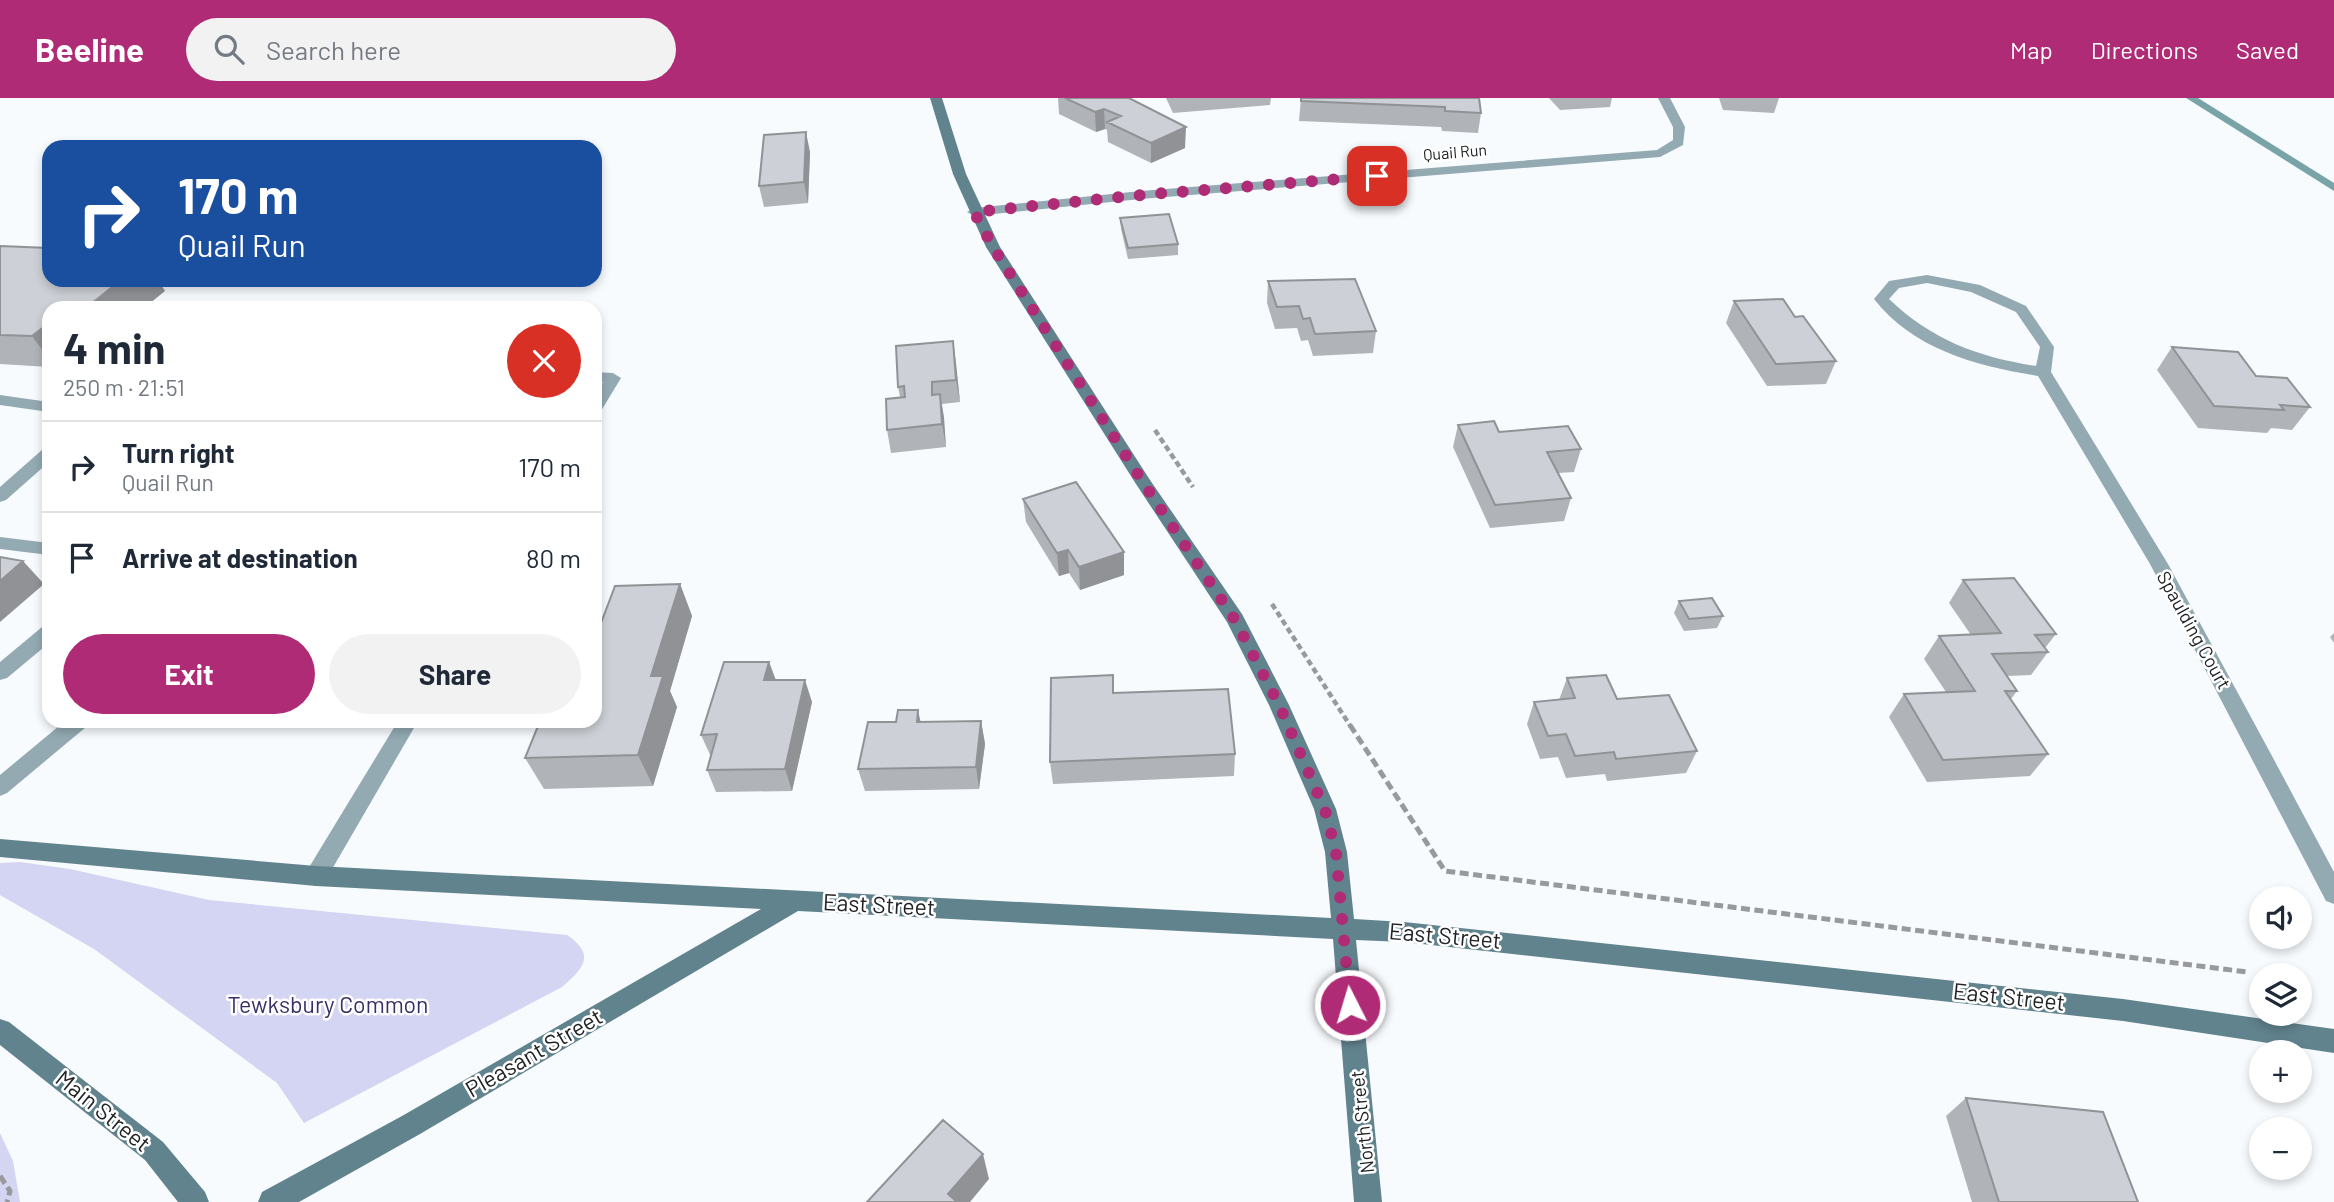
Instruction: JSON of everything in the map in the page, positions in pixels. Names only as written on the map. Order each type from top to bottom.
[{"type":"main road","name":"North Street","points":[[936,98],[956,167],[974,212],[993,247],[1144,484],[1235,620],[1279,705],[1325,810],[1336,852],[1368,1189],[1367,1202]]},
{"type":"main road","name":"East Street","points":[[0,848],[316,876],[1342,927],[1566,948],[2123,1010],[2334,1041]]},
{"type":"main road","name":"Pleasant Street","points":[[272,1202],[423,1119],[795,901]]},
{"type":"main road","name":"Main Street","points":[[0,1030],[154,1150],[195,1202]]},
{"type":"street","name":"Quail Run","points":[[974,212],[1141,195],[1660,153],[1679,142],[1679,127],[1664,98]]},
{"type":"street","points":[[1927,279],[1975,288],[2021,309],[2047,347],[2043,372],[1992,364],[1941,346],[1905,324],[1881,299],[1894,284],[1927,279]]},
{"type":"street","name":"Spaulding Court","points":[[2043,372],[2101,461],[2334,894]]},
{"type":"street","points":[[602,377],[613,377],[602,396]]},
{"type":"street","points":[[0,400],[42,406]]},
{"type":"street","points":[[0,496],[42,459]]},
{"type":"street","points":[[0,543],[42,548]]},
{"type":"street","points":[[0,673],[42,638]]},
{"type":"street","points":[[0,787],[71,728]]},
{"type":"street","points":[[316,876],[404,728]]},
{"type":"path","points":[[1149,420],[1194,488]]},
{"type":"path","points":[[1267,597],[1445,871],[2247,972]]},
{"type":"path","points":[[0,1176],[10,1191],[7,1202]]},
{"type":"green space","name":"Tewksbury Common","points":[[20,862],[70,869],[209,900],[567,935],[582,949],[584,961],[576,974],[562,987],[304,1123],[277,1083],[94,949],[0,895],[0,863]]},
{"type":"green space","points":[[0,1133],[13,1161],[20,1202],[0,1202]]},
{"type":"building","points":[[1065,98],[1129,98],[1186,127],[1151,143],[1107,122],[1121,116],[1104,109],[1095,112]]},
{"type":"building","points":[[1301,98],[1479,98],[1481,113],[1445,111],[1445,107],[1301,101]]},
{"type":"building","points":[[806,132],[804,182],[759,186],[764,135]]},
{"type":"building","points":[[1169,214],[1178,244],[1128,248],[1120,218]]},
{"type":"building","points":[[0,246],[42,248],[42,287],[112,287],[95,301],[42,301],[42,328],[32,336],[0,335]]},
{"type":"building","points":[[1355,279],[1376,331],[1315,334],[1310,318],[1303,319],[1299,306],[1277,307],[1268,281]]},
{"type":"building","points":[[1783,299],[1795,317],[1803,316],[1836,361],[1776,364],[1734,301]]},
{"type":"building","points":[[953,341],[956,380],[932,382],[932,395],[940,394],[942,424],[887,430],[886,399],[905,397],[904,386],[898,387],[896,346]]},
{"type":"building","points":[[2172,347],[2238,352],[2256,376],[2287,378],[2310,407],[2280,405],[2284,410],[2214,406]]},
{"type":"building","points":[[1494,421],[1499,432],[1568,426],[1581,449],[1547,452],[1571,498],[1495,505],[1458,425]]},
{"type":"building","points":[[1076,482],[1124,552],[1079,567],[1068,550],[1057,553],[1023,499]]},
{"type":"building","points":[[0,557],[23,561],[0,581]]},
{"type":"building","points":[[2014,578],[2056,634],[2035,635],[2048,652],[1992,654],[2017,691],[2005,691],[2048,754],[1943,760],[1904,694],[1975,691],[1939,636],[2001,633],[1963,580]]},
{"type":"building","points":[[680,584],[651,676],[663,676],[638,755],[525,758],[537,728],[602,728],[602,620],[615,586]]},
{"type":"building","points":[[1712,598],[1723,616],[1689,619],[1679,601]]},
{"type":"building","points":[[724,662],[769,662],[764,680],[805,680],[785,769],[707,770],[717,734],[701,735]]},
{"type":"building","points":[[1113,675],[1113,693],[1228,689],[1235,754],[1050,762],[1051,678]]},
{"type":"building","points":[[1606,675],[1617,699],[1669,695],[1697,751],[1616,759],[1614,752],[1575,756],[1566,734],[1548,736],[1534,702],[1575,698],[1567,678]]},
{"type":"building","points":[[898,710],[918,710],[917,722],[981,721],[976,767],[858,769],[868,722],[896,722]]},
{"type":"building","points":[[1966,1098],[2103,1112],[2138,1202],[1999,1202]]},
{"type":"building","points":[[943,1120],[983,1154],[948,1194],[957,1202],[867,1202]]},
{"type":"waterway","points":[[2191,98],[2334,188]]},
{"type":"route","points":[[1350,1005],[1336,852],[1325,810],[1279,705],[1235,620],[1144,484],[993,247],[974,212],[1377,176]]}]
